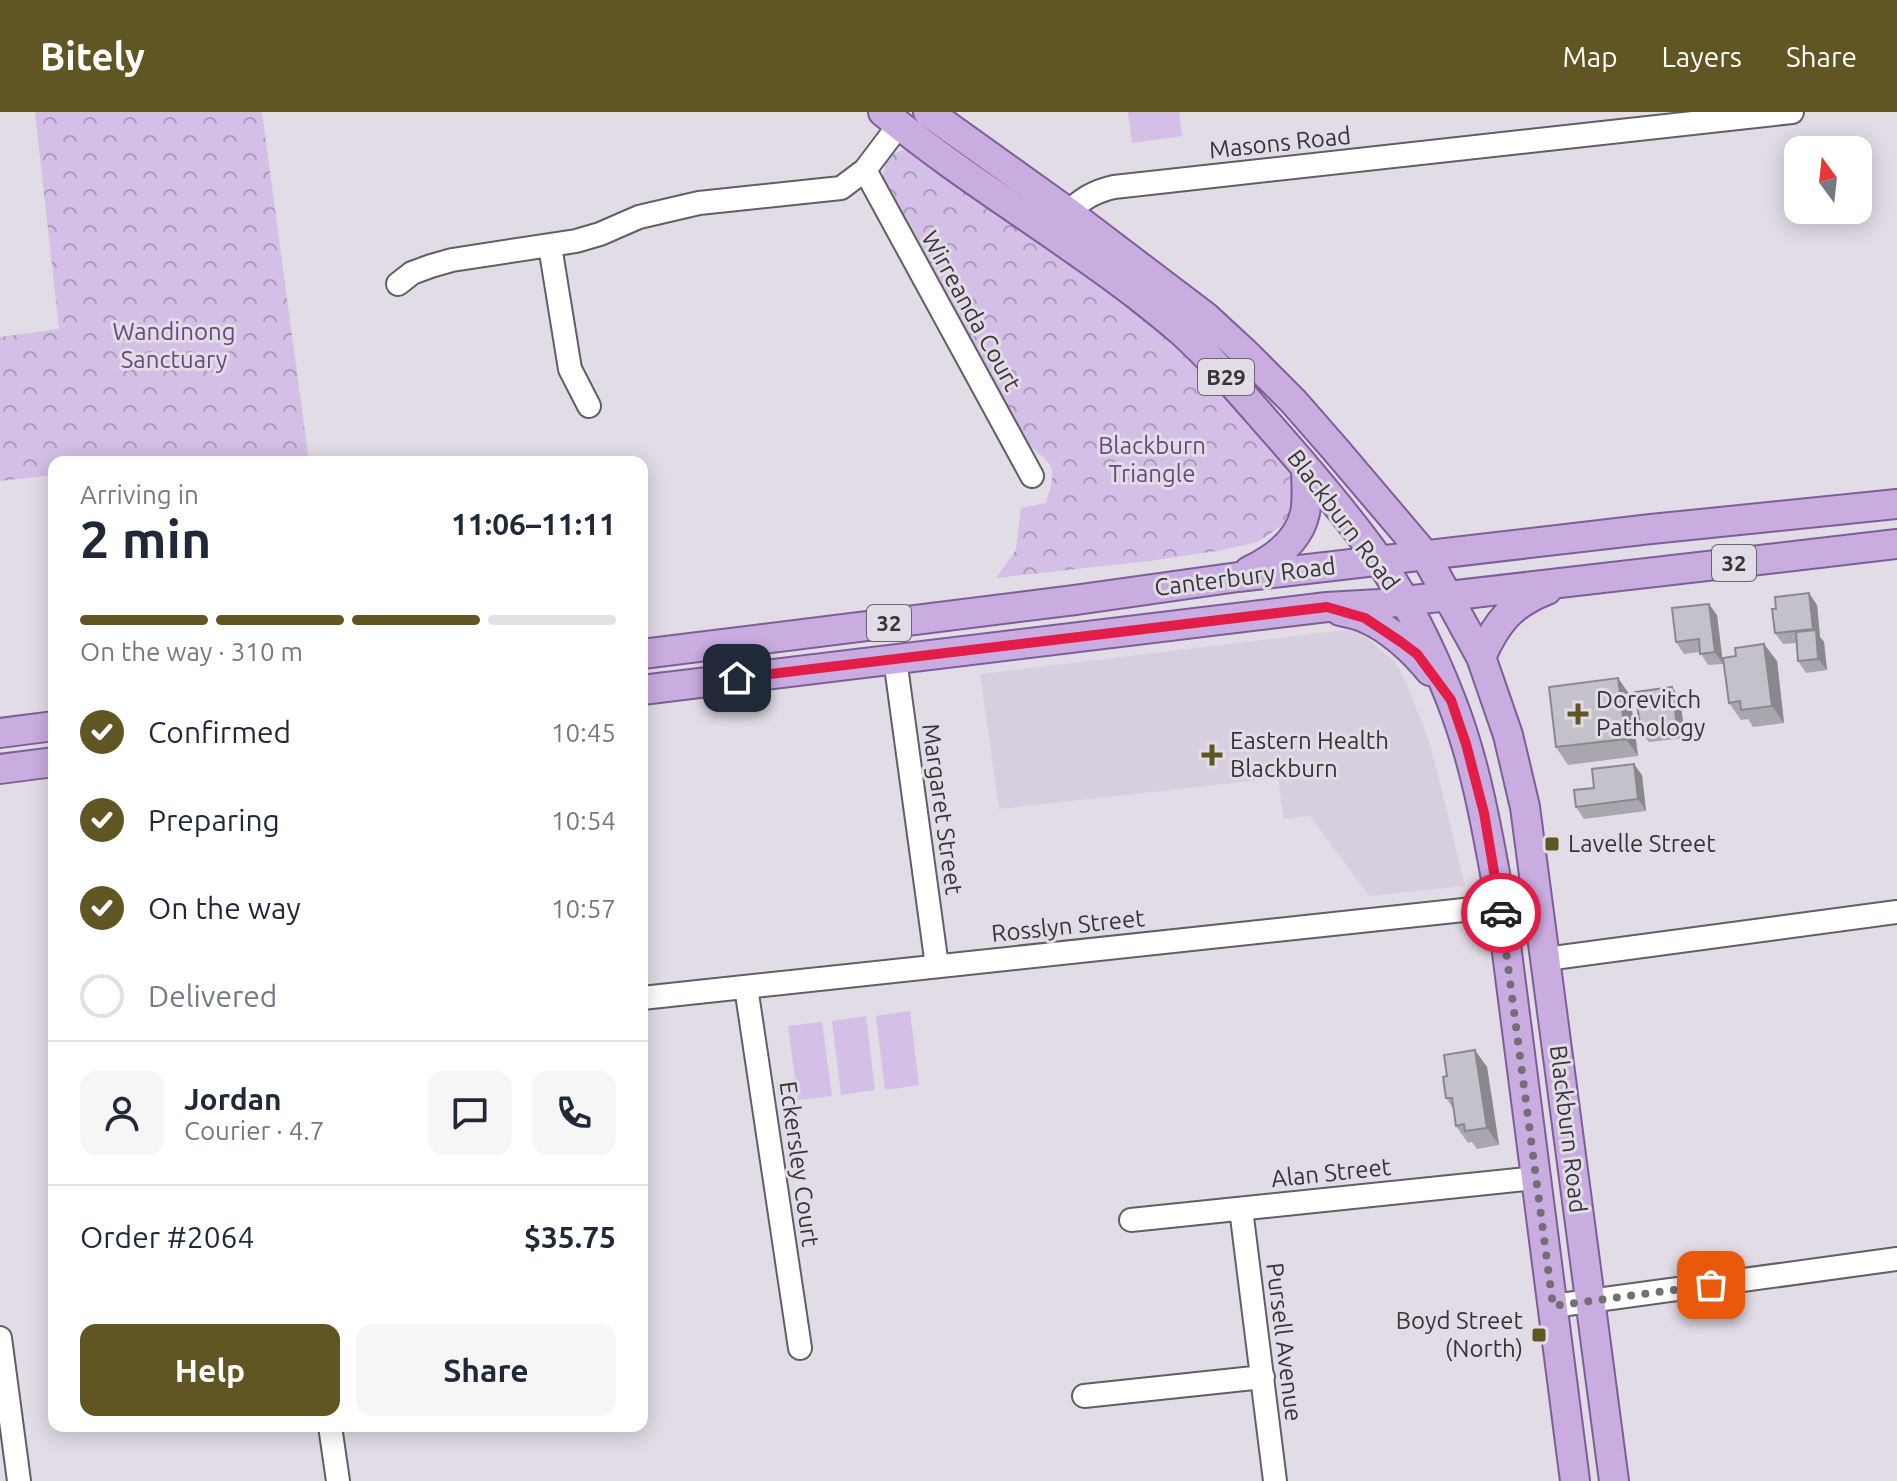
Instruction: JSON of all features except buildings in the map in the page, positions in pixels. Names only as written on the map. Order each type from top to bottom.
[{"type":"main road","name":"Blackburn Road","points":[[928,112],[960,134],[1137,295],[1181,331],[1219,369],[1306,468],[1379,560],[1404,601],[1436,665],[1466,744],[1484,813],[1501,906],[1575,1481]]},
{"type":"main road","name":"Blackburn Road","points":[[896,116],[989,191],[1061,224],[1182,297],[1293,401],[1425,555],[1449,596],[1481,657],[1502,715],[1525,807],[1614,1481]]},
{"type":"main road","points":[[960,134],[968,157],[989,191]]},
{"type":"main road","points":[[1238,577],[1266,563],[1296,534],[1305,513],[1306,468]]},
{"type":"main road","name":"Canterbury Road","points":[[648,653],[1379,560],[1897,504]]},
{"type":"main road","name":"Canterbury Road","points":[[648,689],[1327,607],[1404,601],[1897,544]]},
{"type":"main road","points":[[1481,657],[1499,625],[1526,598],[1570,581]]},
{"type":"main road","points":[[1327,607],[1365,618],[1417,654],[1451,700]]},
{"type":"main road","points":[[0,733],[48,727]]},
{"type":"main road","points":[[0,769],[48,763]]},
{"type":"street","name":"Masons Road","points":[[1061,224],[1084,198],[1114,187],[1701,117],[1792,112]]},
{"type":"street","points":[[398,284],[412,273],[452,260],[576,241],[639,217],[699,203],[841,188],[865,170],[896,116]]},
{"type":"street","name":"Wirreanda Court","points":[[865,170],[1032,476]]},
{"type":"street","points":[[550,246],[570,369],[589,406]]},
{"type":"street","name":"Margaret Street","points":[[895,659],[937,966]]},
{"type":"street","name":"Rosslyn Street","points":[[648,997],[1501,906]]},
{"type":"street","points":[[1546,959],[1897,912]]},
{"type":"street","name":"Eckersley Court","points":[[746,987],[800,1348]]},
{"type":"street","name":"Alan Street","points":[[1131,1220],[1536,1178]]},
{"type":"street","name":"Pursell Avenue","points":[[1241,1209],[1275,1481]]},
{"type":"street","points":[[1553,1306],[1897,1259]]},
{"type":"street","points":[[0,1338],[19,1481]]},
{"type":"street","points":[[1084,1396],[1263,1377]]},
{"type":"street","points":[[331,1432],[338,1481]]},
{"type":"shaded area","name":"Eastern Health Blackburn","points":[[1352,629],[1395,662],[1406,682],[1428,739],[1465,886],[1369,896],[1310,816],[1284,819],[1278,778],[999,809],[980,674]]},
{"type":"green space","name":"Wandinong Sanctuary","points":[[35,112],[262,112],[308,456],[48,456],[48,476],[0,481],[0,337],[59,329]]},
{"type":"green space","points":[[1128,112],[1179,112],[1182,136],[1132,143]]},
{"type":"green space","name":"Blackburn Triangle","points":[[906,149],[916,150],[1125,302],[1192,357],[1288,464],[1297,484],[1293,518],[1258,542],[1217,551],[996,578],[1016,550],[1021,508],[1046,503],[1052,470],[1046,459],[1030,447],[932,270],[884,201],[881,185],[886,161],[892,154]]},
{"type":"green space","points":[[910,1011],[919,1085],[885,1090],[876,1016]]},
{"type":"green space","points":[[866,1016],[875,1090],[841,1095],[832,1021]]},
{"type":"green space","points":[[822,1022],[832,1096],[798,1100],[788,1026]]},
{"type":"way so far","points":[[1501,913],[1553,1306],[1711,1285]]},
{"type":"place","name":"Dorevitch Pathology","points":[[1578,714]]},
{"type":"place","name":"Eastern Health Blackburn","points":[[1212,755]]},
{"type":"place","name":"Lavelle Street","points":[[1552,844]]},
{"type":"place","name":"Boyd Street (North)","points":[[1539,1335]]},
{"type":"route","points":[[737,678],[1327,607],[1365,618],[1417,654],[1451,700],[1484,813],[1501,913]]}]
